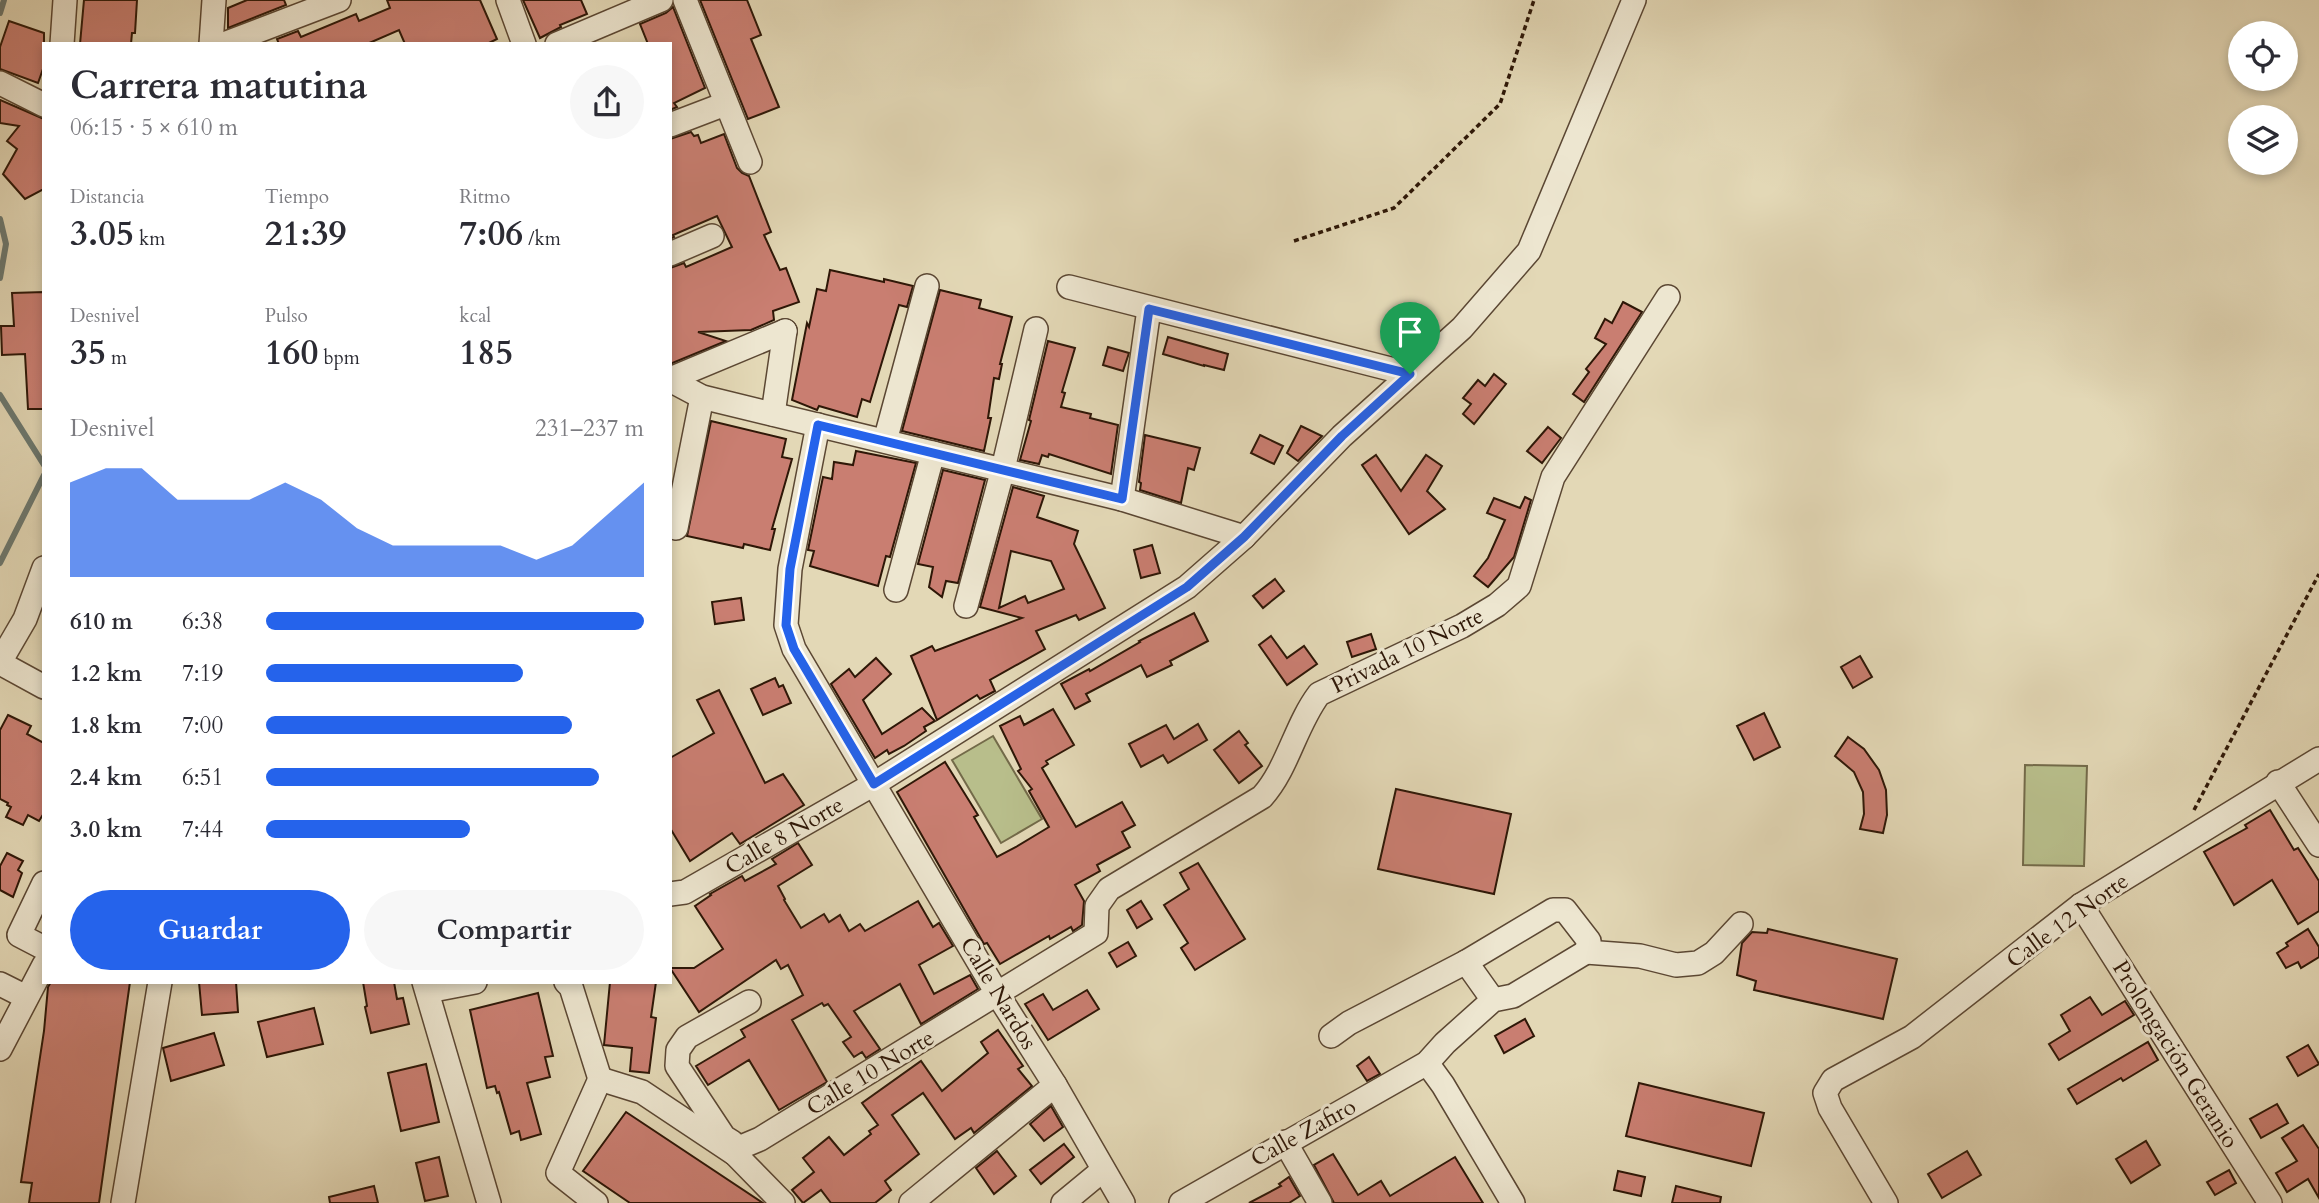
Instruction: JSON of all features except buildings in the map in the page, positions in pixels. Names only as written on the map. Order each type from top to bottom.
[{"type":"street","points":[[62,42],[65,0]]},
{"type":"street","points":[[211,42],[214,0]]},
{"type":"street","points":[[229,42],[339,0]]},
{"type":"street","points":[[508,0],[523,42]]},
{"type":"street","points":[[562,42],[661,0]]},
{"type":"street","points":[[685,0],[750,162]]},
{"type":"street","name":"Calle 8 Norte","points":[[672,894],[685,892],[874,784],[1187,587],[1244,537],[1342,436],[1462,328],[1529,251],[1634,0]]},
{"type":"street","points":[[0,83],[42,104]]},
{"type":"street","points":[[672,124],[725,104]]},
{"type":"street","points":[[672,253],[712,236]]},
{"type":"street","points":[[885,441],[927,286]]},
{"type":"street","points":[[1069,287],[1410,374]]},
{"type":"street","name":"Privada 10 Norte","points":[[998,995],[1096,933],[1097,906],[1110,889],[1262,797],[1275,782],[1308,709],[1320,694],[1462,626],[1497,605],[1519,586],[1553,477],[1668,297]]},
{"type":"street","points":[[1122,499],[1149,309]]},
{"type":"street","points":[[966,606],[1003,469],[1036,329]]},
{"type":"street","points":[[672,379],[785,331],[774,414]]},
{"type":"street","points":[[672,381],[702,397],[1122,499],[1244,537]]},
{"type":"street","points":[[677,528],[676,494],[702,397]]},
{"type":"street","name":"Calle Nardos","points":[[818,425],[790,569],[786,625],[794,649],[1123,1203]]},
{"type":"street","points":[[896,590],[933,453]]},
{"type":"street","points":[[42,573],[25,620],[0,663],[42,686]]},
{"type":"street","name":"Calle 12 Norte","points":[[1886,1203],[1830,1108],[1825,1093],[1833,1080],[1912,1037],[2081,905],[2319,758]]},
{"type":"street","points":[[2278,782],[2319,845]]},
{"type":"street","points":[[42,887],[19,935],[42,947]]},
{"type":"street","name":"Prolongación Geranio","points":[[2081,905],[2270,1203]]},
{"type":"street","points":[[1331,1037],[1349,1023],[1465,962],[1553,910],[1565,910],[1580,928],[1589,941],[1587,952]]},
{"type":"street","points":[[1465,962],[1493,1000],[1513,996],[1587,952],[1640,956],[1675,965],[1698,963],[1714,953],[1741,924]]},
{"type":"street","points":[[0,1049],[42,969]]},
{"type":"street","points":[[0,984],[26,997]]},
{"type":"street","points":[[123,1203],[160,984]]},
{"type":"street","points":[[450,984],[426,986],[489,1203]]},
{"type":"street","points":[[568,984],[600,1079],[558,1173],[596,1203]]},
{"type":"street","name":"Calle 10 Norte","points":[[738,1150],[998,995]]},
{"type":"street","name":"Calle Zafiro","points":[[1181,1203],[1427,1063],[1493,1000]]},
{"type":"street","points":[[749,1002],[687,1037],[678,1051],[677,1066],[724,1137],[783,1202]]},
{"type":"street","points":[[1427,1063],[1443,1085],[1513,1203]]},
{"type":"street","points":[[600,1079],[642,1092],[738,1150]]},
{"type":"street","points":[[911,1203],[1055,1085]]},
{"type":"street","points":[[1285,1142],[1320,1203]]},
{"type":"street","points":[[1063,1203],[1103,1170]]},
{"type":"path","points":[[1294,241],[1394,208],[1500,104],[1534,0]]},
{"type":"path","points":[[2193,811],[2319,573]]},
{"type":"green space","points":[[993,736],[1042,819],[1001,843],[952,760]]},
{"type":"green space","points":[[2025,765],[2087,766],[2084,866],[2023,865]]},
{"type":"waterway","points":[[0,13],[4,0]]},
{"type":"waterway","points":[[0,219],[6,244],[0,278]]},
{"type":"waterway","points":[[0,395],[42,462]]},
{"type":"waterway","points":[[0,563],[42,479]]},
{"type":"route","points":[[1149,309],[1410,374],[1342,436],[1244,537],[1187,587],[874,784],[794,649],[786,625],[790,569],[818,425],[1122,499],[1149,309]]}]
